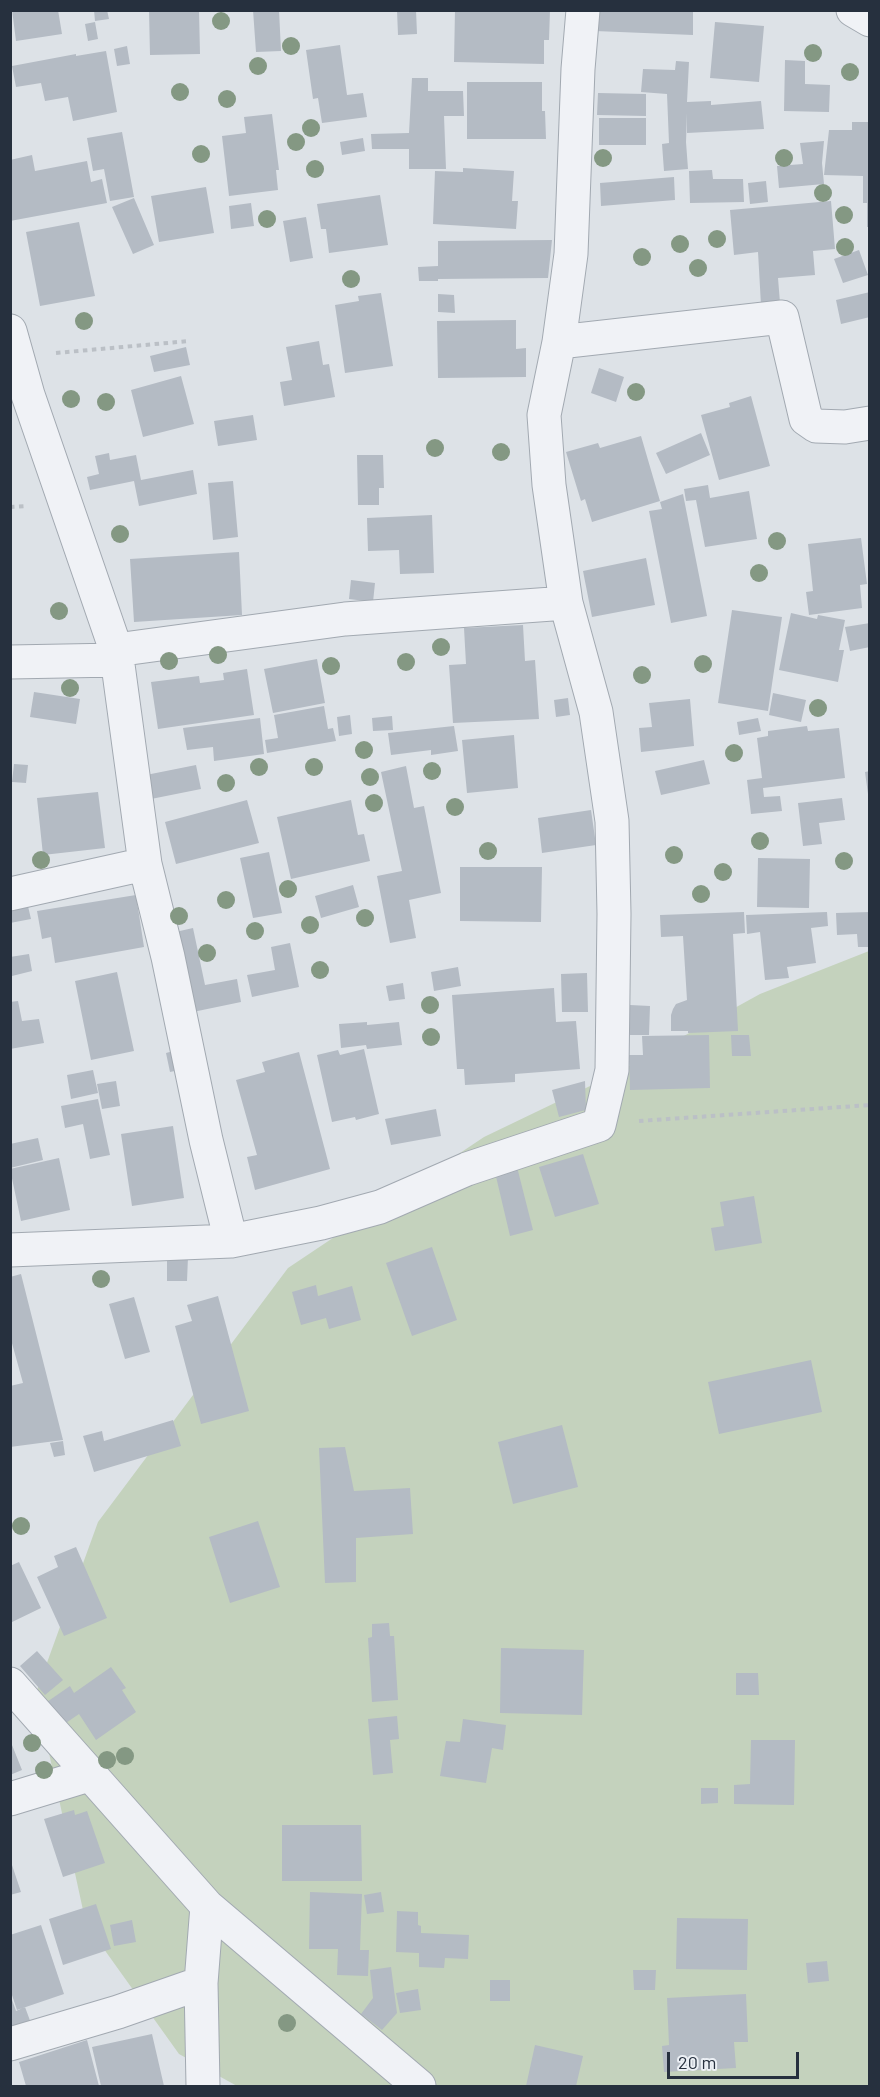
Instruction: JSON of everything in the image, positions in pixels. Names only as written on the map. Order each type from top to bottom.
[{"type":"street","points":[[10,1250],[231,1241],[321,1223],[380,1207],[467,1169],[599,1125],[612,1070],[614,914],[612,821],[596,712],[566,603],[549,485],[544,415],[559,342],[571,254],[578,69],[583,10]]},
{"type":"street","points":[[852,10],[870,20]]},
{"type":"street","points":[[559,342],[782,317],[806,418],[816,426],[845,427],[870,423]]},
{"type":"street","points":[[14,343],[28,395],[117,655],[145,864],[168,957],[206,1140],[231,1241]]},
{"type":"street","points":[[10,662],[117,655],[345,619],[566,603]]},
{"type":"street","points":[[10,894],[145,864]]},
{"type":"street","points":[[10,1684],[207,1906],[419,2086]]},
{"type":"street","points":[[10,1799],[92,1774]]},
{"type":"street","points":[[203,2086],[201,1983],[207,1906]]},
{"type":"street","points":[[10,2044],[118,2012],[201,1983]]},
{"type":"path","points":[[14,343],[138,347],[189,341]]},
{"type":"path","points":[[599,1125],[870,1106]]},
{"type":"green space","points":[[869,951],[869,2086],[237,2086],[179,2054],[86,1924],[36,1693],[98,1522],[288,1268],[484,1137],[615,1074],[760,994]]},
{"type":"building","points":[[12,10],[36,10],[36,12],[58,10],[62,34],[16,41]]},
{"type":"building","points":[[94,10],[107,10],[109,19],[95,21]]},
{"type":"building","points":[[149,10],[199,10],[200,54],[150,55]]},
{"type":"building","points":[[253,10],[279,10],[281,51],[256,52]]},
{"type":"building","points":[[397,10],[416,10],[417,34],[398,35]]},
{"type":"building","points":[[455,10],[550,10],[549,40],[544,40],[544,64],[454,62]]},
{"type":"building","points":[[595,10],[693,10],[693,35],[595,31]]},
{"type":"building","points":[[95,22],[98,39],[88,41],[85,24]]},
{"type":"building","points":[[715,22],[764,26],[759,82],[710,78]]},
{"type":"building","points":[[340,45],[347,95],[363,93],[367,117],[322,123],[318,98],[313,99],[306,50]]},
{"type":"building","points":[[127,46],[130,64],[117,66],[114,49]]},
{"type":"building","points":[[106,51],[117,112],[73,121],[68,97],[45,101],[41,83],[16,87],[12,66]]},
{"type":"building","points":[[785,60],[805,61],[805,84],[830,85],[829,112],[784,111]]},
{"type":"building","points":[[676,61],[689,62],[687,102],[711,101],[711,105],[761,101],[764,129],[687,133],[687,113],[686,142],[688,169],[664,171],[662,144],[669,143],[667,94],[641,92],[643,69],[675,70]]},
{"type":"building","points":[[412,78],[428,78],[428,91],[463,91],[464,116],[444,116],[446,169],[409,169],[409,149],[372,149],[371,134],[409,133]]},
{"type":"building","points":[[467,82],[542,82],[542,111],[545,111],[546,139],[467,139]]},
{"type":"building","points":[[598,93],[646,94],[646,116],[597,115]]},
{"type":"building","points":[[272,114],[279,170],[276,170],[278,190],[229,196],[222,136],[246,133],[244,117]]},
{"type":"building","points":[[599,118],[646,118],[646,145],[599,145]]},
{"type":"building","points":[[852,122],[870,122],[870,227],[867,227],[867,203],[863,203],[863,176],[824,175],[829,130],[852,130]]},
{"type":"building","points":[[122,132],[134,197],[110,201],[104,169],[93,171],[87,138]]},
{"type":"building","points":[[363,138],[365,151],[342,155],[340,142]]},
{"type":"building","points":[[824,141],[822,163],[824,184],[779,188],[777,166],[803,164],[800,143]]},
{"type":"building","points":[[32,155],[35,171],[87,161],[91,182],[102,179],[107,203],[10,221],[10,160]]},
{"type":"building","points":[[463,168],[514,171],[512,201],[518,201],[516,229],[433,224],[435,171],[463,172]]},
{"type":"building","points":[[712,170],[713,179],[743,179],[744,202],[690,203],[689,171]]},
{"type":"building","points":[[674,177],[675,200],[601,206],[600,183]]},
{"type":"building","points":[[766,181],[768,202],[750,204],[748,183]]},
{"type":"building","points":[[206,187],[214,233],[159,242],[151,196]]},
{"type":"building","points":[[380,195],[388,245],[329,253],[326,229],[321,229],[317,204]]},
{"type":"building","points":[[134,198],[154,245],[133,254],[112,207]]},
{"type":"building","points":[[831,201],[835,249],[813,251],[815,275],[778,278],[780,303],[761,305],[758,252],[734,255],[730,210]]},
{"type":"building","points":[[251,203],[254,226],[231,229],[229,206]]},
{"type":"building","points":[[306,217],[313,258],[290,262],[283,221]]},
{"type":"building","points":[[79,222],[95,296],[40,306],[26,232]]},
{"type":"building","points":[[552,240],[548,278],[419,281],[418,267],[438,266],[438,241]]},
{"type":"building","points":[[859,250],[868,275],[843,283],[834,259]]},
{"type":"building","points":[[870,292],[870,317],[841,324],[836,300]]},
{"type":"building","points":[[381,293],[393,366],[345,373],[335,305],[359,301],[358,296]]},
{"type":"building","points":[[438,294],[454,295],[455,313],[438,312]]},
{"type":"building","points":[[516,320],[516,349],[526,348],[526,377],[438,378],[437,321]]},
{"type":"building","points":[[319,341],[323,365],[329,364],[335,397],[284,406],[280,382],[292,380],[286,347]]},
{"type":"building","points":[[186,347],[190,365],[154,372],[150,356]]},
{"type":"building","points":[[599,368],[624,377],[616,402],[591,393]]},
{"type":"building","points":[[181,376],[194,424],[143,437],[131,390]]},
{"type":"building","points":[[751,396],[770,466],[719,480],[701,415],[730,407],[729,403]]},
{"type":"building","points":[[253,415],[257,440],[218,446],[214,421]]},
{"type":"building","points":[[701,433],[710,455],[666,474],[656,453]]},
{"type":"building","points":[[641,436],[660,501],[592,522],[585,499],[581,501],[566,452],[598,443],[600,448]]},
{"type":"building","points":[[109,453],[110,460],[136,455],[141,480],[193,470],[197,494],[139,506],[134,481],[90,490],[87,477],[99,474],[95,456]]},
{"type":"building","points":[[357,455],[383,455],[384,488],[379,488],[379,505],[358,505]]},
{"type":"building","points":[[233,481],[238,537],[213,540],[208,483]]},
{"type":"building","points":[[708,485],[710,498],[749,491],[757,539],[705,547],[696,500],[686,501],[684,489]]},
{"type":"building","points":[[683,494],[707,616],[671,623],[649,511],[662,509],[660,502]]},
{"type":"building","points":[[432,515],[434,573],[400,574],[399,550],[368,551],[367,518]]},
{"type":"building","points":[[861,538],[867,584],[860,585],[862,608],[809,615],[806,592],[813,591],[808,544]]},
{"type":"building","points":[[239,552],[242,615],[134,622],[130,559]]},
{"type":"building","points":[[646,558],[655,605],[592,617],[583,571]]},
{"type":"building","points":[[351,580],[375,583],[373,602],[349,599]]},
{"type":"building","points":[[732,610],[782,617],[768,711],[718,703]]},
{"type":"building","points":[[791,613],[817,619],[818,615],[845,620],[839,650],[844,650],[838,682],[779,670]]},
{"type":"building","points":[[870,623],[870,647],[850,651],[845,627]]},
{"type":"building","points":[[523,625],[525,661],[535,660],[539,719],[453,723],[449,665],[466,664],[464,628]]},
{"type":"building","points":[[317,659],[325,703],[273,713],[264,669]]},
{"type":"building","points":[[247,669],[254,715],[158,729],[151,682],[199,676],[200,683],[224,680],[223,673]]},
{"type":"building","points":[[34,692],[80,699],[76,724],[30,717]]},
{"type":"building","points":[[773,693],[806,700],[801,722],[769,715]]},
{"type":"building","points":[[568,698],[570,715],[556,717],[554,700]]},
{"type":"building","points":[[690,699],[694,746],[641,752],[639,728],[652,727],[649,703]]},
{"type":"building","points":[[324,706],[328,729],[333,728],[336,741],[267,753],[265,740],[278,738],[274,715]]},
{"type":"building","points":[[350,715],[352,734],[339,736],[337,717]]},
{"type":"building","points":[[392,716],[393,730],[373,731],[372,718]]},
{"type":"building","points":[[260,718],[264,754],[214,761],[213,747],[187,750],[183,728]]},
{"type":"building","points":[[758,718],[761,731],[739,735],[737,722]]},
{"type":"building","points":[[454,726],[458,751],[431,755],[431,750],[391,755],[388,733]]},
{"type":"building","points":[[807,726],[808,731],[839,728],[845,778],[763,788],[764,797],[780,796],[782,811],[751,814],[747,780],[762,778],[757,738],[768,736],[768,731]]},
{"type":"building","points":[[514,735],[518,788],[467,793],[462,740]]},
{"type":"building","points":[[704,760],[710,784],[661,795],[655,771]]},
{"type":"building","points":[[14,764],[28,765],[26,783],[12,782]]},
{"type":"building","points":[[196,765],[201,789],[151,799],[146,775]]},
{"type":"building","points":[[406,766],[414,808],[424,806],[441,893],[409,900],[416,938],[390,943],[377,876],[402,871],[381,772]]},
{"type":"building","points":[[870,771],[870,794],[868,794],[865,772]]},
{"type":"building","points":[[98,792],[105,848],[43,855],[37,798]]},
{"type":"building","points":[[842,798],[845,820],[819,823],[822,844],[803,846],[798,803]]},
{"type":"building","points":[[247,800],[259,843],[176,864],[165,822]]},
{"type":"building","points":[[351,800],[358,835],[364,834],[370,861],[291,879],[277,817]]},
{"type":"building","points":[[591,810],[596,845],[542,853],[538,818]]},
{"type":"building","points":[[269,852],[282,913],[253,918],[240,858]]},
{"type":"building","points":[[758,858],[810,859],[809,908],[757,907]]},
{"type":"building","points":[[460,867],[542,867],[541,922],[460,921]]},
{"type":"building","points":[[353,885],[359,907],[321,918],[315,896]]},
{"type":"building","points":[[136,895],[144,947],[55,963],[51,937],[42,939],[37,911]]},
{"type":"building","points":[[27,902],[31,919],[10,923],[10,906]]},
{"type":"building","points":[[744,912],[745,933],[733,934],[738,1031],[688,1033],[688,1031],[671,1031],[673,1009],[676,1004],[687,1000],[683,936],[661,937],[660,915]]},
{"type":"building","points":[[827,912],[828,926],[811,928],[816,963],[787,967],[789,978],[765,980],[760,932],[747,934],[746,915]]},
{"type":"building","points":[[870,912],[870,947],[858,947],[857,934],[837,935],[836,913]]},
{"type":"building","points":[[193,928],[205,985],[237,979],[241,1002],[188,1013],[171,933]]},
{"type":"building","points":[[290,943],[299,987],[252,997],[247,975],[275,970],[271,947]]},
{"type":"building","points":[[29,954],[32,971],[12,976],[10,957]]},
{"type":"building","points":[[458,967],[461,986],[434,991],[431,972]]},
{"type":"building","points":[[117,972],[134,1051],[91,1060],[75,981]]},
{"type":"building","points":[[587,973],[588,1012],[562,1012],[561,974]]},
{"type":"building","points":[[403,983],[405,999],[389,1001],[386,986]]},
{"type":"building","points":[[554,988],[556,1022],[576,1021],[580,1069],[515,1074],[515,1082],[465,1085],[464,1069],[457,1069],[452,995]]},
{"type":"building","points":[[18,1001],[22,1021],[39,1019],[44,1043],[10,1049],[10,1002]]},
{"type":"building","points":[[630,1005],[650,1006],[649,1035],[630,1035]]},
{"type":"building","points":[[367,1022],[367,1025],[399,1022],[402,1045],[367,1049],[366,1045],[341,1048],[339,1024]]},
{"type":"building","points":[[709,1035],[710,1088],[630,1090],[629,1055],[643,1055],[642,1036]]},
{"type":"building","points":[[731,1035],[749,1035],[751,1056],[732,1056]]},
{"type":"building","points":[[181,1049],[184,1069],[170,1072],[166,1053]]},
{"type":"building","points":[[364,1049],[379,1114],[356,1120],[355,1117],[332,1122],[317,1055],[338,1050],[340,1055]]},
{"type":"building","points":[[299,1052],[330,1169],[255,1190],[247,1157],[257,1155],[236,1080],[265,1072],[262,1062]]},
{"type":"building","points":[[93,1070],[98,1093],[71,1099],[67,1075]]},
{"type":"building","points":[[116,1081],[120,1106],[102,1109],[97,1084]]},
{"type":"building","points":[[585,1081],[586,1110],[559,1117],[552,1090]]},
{"type":"building","points":[[98,1099],[110,1155],[90,1159],[83,1124],[65,1128],[61,1106]]},
{"type":"building","points":[[436,1109],[441,1136],[391,1145],[385,1119]]},
{"type":"building","points":[[173,1126],[184,1198],[132,1206],[121,1134]]},
{"type":"building","points":[[38,1138],[43,1160],[10,1168],[10,1144]]},
{"type":"building","points":[[583,1154],[599,1204],[555,1217],[539,1167]]},
{"type":"building","points":[[59,1158],[70,1210],[21,1221],[10,1169]]},
{"type":"building","points":[[516,1163],[533,1230],[510,1236],[494,1168]]},
{"type":"building","points":[[754,1196],[762,1243],[715,1251],[711,1228],[724,1226],[720,1202]]},
{"type":"building","points":[[432,1247],[457,1320],[412,1336],[386,1263]]},
{"type":"building","points":[[167,1257],[188,1257],[187,1281],[167,1281]]},
{"type":"building","points":[[21,1274],[63,1440],[10,1447],[10,1386],[23,1383],[10,1336],[10,1277]]},
{"type":"building","points":[[316,1285],[318,1296],[352,1286],[361,1320],[329,1329],[326,1318],[301,1325],[292,1292]]},
{"type":"building","points":[[218,1296],[249,1411],[201,1424],[175,1326],[192,1321],[187,1305]]},
{"type":"building","points":[[134,1297],[150,1352],[125,1359],[109,1304]]},
{"type":"building","points":[[811,1360],[822,1412],[719,1434],[708,1382]]},
{"type":"building","points":[[173,1420],[181,1446],[94,1472],[83,1436],[102,1431],[104,1441]]},
{"type":"building","points":[[562,1425],[578,1487],[513,1504],[498,1442]]},
{"type":"building","points":[[63,1441],[65,1455],[54,1457],[50,1443]]},
{"type":"building","points":[[345,1447],[354,1491],[410,1488],[413,1534],[356,1538],[356,1582],[325,1583],[319,1448]]},
{"type":"building","points":[[258,1521],[280,1587],[230,1603],[209,1537]]},
{"type":"building","points":[[76,1547],[107,1618],[64,1636],[37,1577],[58,1567],[54,1556]]},
{"type":"building","points":[[19,1562],[41,1608],[10,1623],[10,1566]]},
{"type":"building","points":[[389,1623],[390,1636],[394,1636],[398,1700],[372,1702],[368,1638],[372,1637],[372,1624]]},
{"type":"building","points":[[501,1648],[584,1650],[582,1715],[500,1713]]},
{"type":"building","points":[[37,1651],[63,1680],[45,1695],[20,1666]]},
{"type":"building","points":[[111,1667],[126,1688],[122,1690],[136,1712],[96,1740],[79,1714],[60,1727],[44,1704],[70,1686],[74,1693]]},
{"type":"building","points":[[736,1673],[758,1673],[759,1695],[736,1695]]},
{"type":"building","points":[[397,1716],[399,1739],[390,1740],[393,1773],[373,1775],[368,1719]]},
{"type":"building","points":[[463,1719],[506,1725],[503,1750],[492,1748],[486,1783],[440,1776],[446,1741],[460,1742]]},
{"type":"building","points":[[10,1740],[22,1770],[10,1775]]},
{"type":"building","points":[[751,1740],[795,1740],[794,1805],[734,1804],[734,1785],[750,1784]]},
{"type":"building","points":[[701,1788],[718,1788],[718,1803],[701,1804]]},
{"type":"building","points":[[74,1810],[75,1815],[87,1811],[105,1863],[63,1877],[44,1819]]},
{"type":"building","points":[[282,1825],[361,1825],[362,1881],[282,1881]]},
{"type":"building","points":[[10,1859],[21,1892],[10,1895]]},
{"type":"building","points":[[310,1892],[362,1894],[360,1950],[369,1950],[368,1976],[337,1975],[338,1949],[309,1949]]},
{"type":"building","points":[[381,1892],[384,1912],[367,1914],[364,1895]]},
{"type":"building","points":[[96,1904],[111,1949],[63,1965],[49,1919]]},
{"type":"building","points":[[397,1911],[418,1912],[418,1925],[421,1926],[421,1933],[469,1935],[468,1959],[445,1958],[444,1968],[419,1967],[419,1953],[396,1952]]},
{"type":"building","points":[[677,1918],[748,1919],[747,1970],[676,1969]]},
{"type":"building","points":[[132,1920],[136,1942],[114,1946],[110,1925]]},
{"type":"building","points":[[41,1925],[64,1994],[17,2010],[10,1989],[10,1935]]},
{"type":"building","points":[[827,1961],[829,1981],[808,1983],[806,1963]]},
{"type":"building","points":[[391,1967],[397,2013],[382,2030],[361,2014],[373,1998],[370,1970]]},
{"type":"building","points":[[633,1970],[656,1970],[655,1990],[634,1990]]},
{"type":"building","points":[[490,1980],[510,1980],[510,2001],[490,2001]]},
{"type":"building","points":[[418,1989],[421,2010],[400,2013],[396,1993]]},
{"type":"building","points":[[746,1994],[748,2042],[734,2042],[736,2068],[664,2072],[662,2046],[669,2045],[667,1998]]},
{"type":"building","points":[[11,1997],[16,2011],[25,2007],[32,2026],[10,2033]]},
{"type":"building","points":[[152,2034],[164,2086],[101,2086],[92,2047]]},
{"type":"building","points":[[87,2040],[99,2086],[26,2086],[19,2062]]},
{"type":"building","points":[[535,2045],[583,2056],[576,2086],[526,2086]]}]
